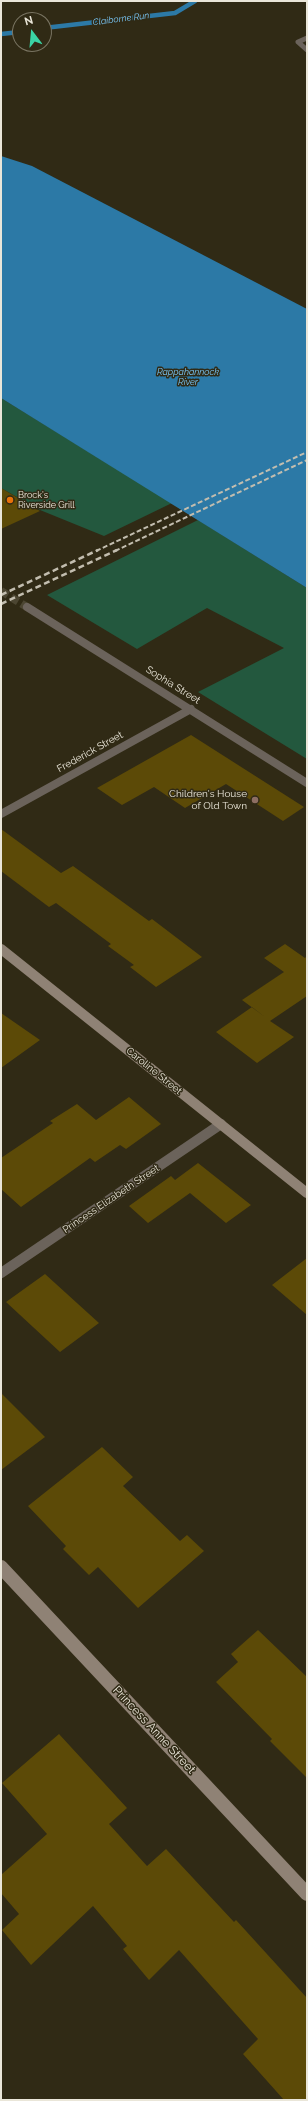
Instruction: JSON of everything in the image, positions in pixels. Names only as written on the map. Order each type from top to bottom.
[{"type":"street","points":[[307,38],[299,40],[298,42],[307,50]]},
{"type":"street","name":"Sophia Street","points":[[27,607],[190,708],[307,783]]},
{"type":"street","name":"Frederick Street","points":[[1,814],[190,708]]},
{"type":"street","name":"Caroline Street","points":[[1,949],[307,1193]]},
{"type":"street","name":"Princess Elizabeth Street","points":[[1,1273],[220,1124]]},
{"type":"street","name":"Princess Anne Street","points":[[1,1567],[307,1894]]},
{"type":"green space","points":[[1,398],[172,503],[104,536],[40,510],[1,488]]},
{"type":"green space","points":[[198,520],[307,588],[307,759],[198,692],[284,648],[207,608],[137,649],[47,595]]},
{"type":"water","name":"Rappahannock River","points":[[1,156],[32,166],[307,309],[307,588],[1,398]]},
{"type":"building","name":"Brock's Riverside Grill","points":[[1,488],[40,511],[1,529]]},
{"type":"building","points":[[191,735],[304,807],[283,821],[226,784],[185,808],[154,787],[122,805],[97,788]]},
{"type":"building","points":[[1,829],[61,873],[73,866],[149,921],[152,919],[202,957],[156,987],[130,967],[134,965],[108,946],[111,944],[56,903],[49,907],[1,871]]},
{"type":"building","points":[[285,944],[305,958],[307,956],[307,996],[270,1021],[294,1037],[257,1063],[216,1032],[252,1007],[242,1000],[284,972],[264,958]]},
{"type":"building","points":[[1,1013],[40,1040],[1,1068]]},
{"type":"building","points":[[129,1097],[161,1124],[126,1149],[120,1145],[95,1162],[90,1158],[21,1207],[1,1189],[1,1158],[53,1123],[50,1121],[77,1104],[96,1120]]},
{"type":"building","points":[[198,1163],[251,1205],[226,1223],[190,1193],[148,1223],[129,1206],[171,1176],[175,1180]]},
{"type":"building","points":[[307,1258],[307,1315],[272,1285]]},
{"type":"building","points":[[45,1274],[99,1323],[60,1352],[6,1302]]},
{"type":"building","points":[[1,1393],[45,1437],[1,1470]]},
{"type":"building","points":[[102,1447],[133,1477],[123,1486],[180,1541],[187,1535],[204,1551],[138,1608],[98,1567],[89,1575],[63,1549],[66,1546],[28,1506]]},
{"type":"building","points":[[258,1630],[307,1677],[307,1778],[270,1741],[272,1739],[216,1682],[238,1662],[231,1654]]},
{"type":"building","points":[[59,1734],[127,1808],[109,1824],[147,1866],[166,1849],[234,1922],[236,1920],[307,1998],[307,2100],[284,2100],[243,2054],[258,2039],[179,1950],[149,1980],[123,1949],[127,1946],[93,1906],[31,1965],[2,1930],[19,1914],[1,1893],[1,1875],[47,1834],[2,1783]]},
{"type":"waterway","name":"Claiborne Run","points":[[52,27],[175,13],[195,1]]},
{"type":"waterway","name":"Claiborne Run","points":[[1,34],[12,33]]},
{"type":"tunnel","points":[[1,591],[27,607]]},
{"type":"railway","points":[[96,551],[307,452]]},
{"type":"railway","points":[[115,551],[307,460]]},
{"type":"railway","points":[[1,595],[98,550]]},
{"type":"railway","points":[[1,604],[117,550]]},
{"type":"place","name":"Brock's Riverside Grill","points":[[10,500]]},
{"type":"place","name":"Children's House of Old Town","points":[[255,800]]}]
